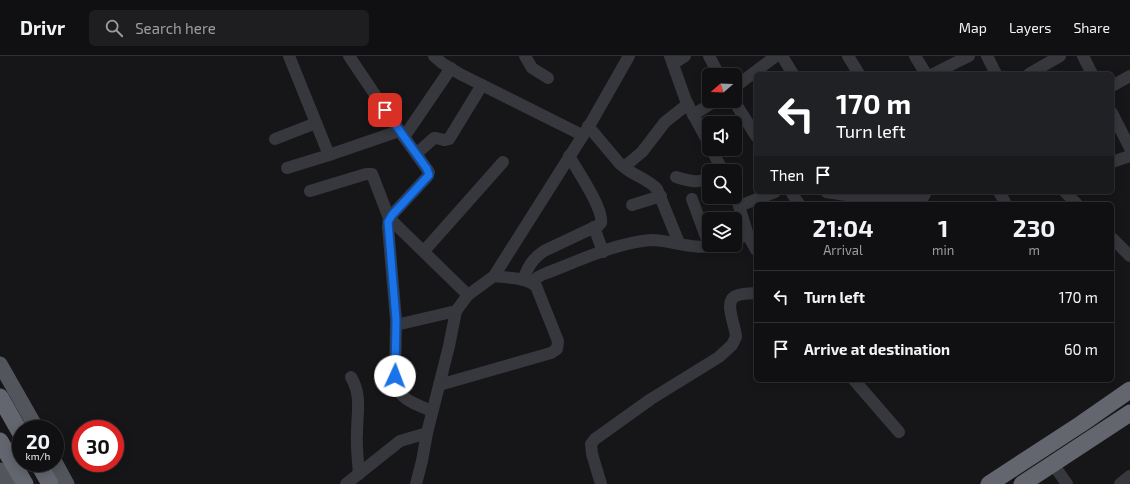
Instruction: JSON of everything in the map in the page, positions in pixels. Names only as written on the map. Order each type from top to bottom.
[{"type":"highway","points":[[989,484],[1130,390]]},
{"type":"highway","points":[[0,397],[13,420]]},
{"type":"highway","points":[[1022,484],[1130,413]]},
{"type":"highway","points":[[0,441],[25,484]]},
{"type":"highway","points":[[43,472],[50,484]]},
{"type":"main road","points":[[0,364],[32,420]]},
{"type":"main road","points":[[0,470],[8,484]]},
{"type":"main road","points":[[60,472],[67,484]]},
{"type":"street","points":[[289,56],[329,156]]},
{"type":"street","points":[[349,56],[403,133],[427,169],[429,175],[389,218]]},
{"type":"street","points":[[434,56],[442,63],[482,85],[585,131],[620,164],[634,174],[653,184],[661,196],[679,243]]},
{"type":"street","points":[[525,56],[532,68],[548,78]]},
{"type":"street","points":[[416,484],[456,311],[468,295],[494,276],[585,131],[629,56]]},
{"type":"street","points":[[685,56],[671,60],[690,109],[702,131]]},
{"type":"street","points":[[709,56],[715,68]]},
{"type":"street","points":[[755,72],[776,56]]},
{"type":"street","points":[[782,56],[792,72]]},
{"type":"street","points":[[848,56],[858,72]]},
{"type":"street","points":[[915,56],[925,72]]},
{"type":"street","points":[[937,72],[969,56]]},
{"type":"street","points":[[987,56],[995,72]]},
{"type":"street","points":[[1032,72],[1060,56]]},
{"type":"street","points":[[1083,56],[1091,72]]},
{"type":"street","points":[[287,168],[403,133],[416,121],[451,68]]},
{"type":"street","points":[[742,82],[754,73]]},
{"type":"street","points":[[1114,85],[1130,76]]},
{"type":"street","points":[[416,154],[434,138],[444,140],[449,138],[482,85]]},
{"type":"street","points":[[624,167],[642,152],[665,122],[690,109],[702,105]]},
{"type":"street","points":[[738,108],[754,133]]},
{"type":"street","points":[[1114,117],[1130,148]]},
{"type":"street","points":[[275,138],[316,123]]},
{"type":"street","points":[[527,282],[528,267],[536,256],[601,223],[601,214],[596,202],[569,156]]},
{"type":"street","points":[[1114,161],[1130,156]]},
{"type":"street","points":[[424,251],[503,162]]},
{"type":"street","points":[[310,191],[370,173],[374,177],[389,218],[388,227],[396,325],[396,389],[408,400],[432,411]]},
{"type":"street","points":[[676,177],[694,182],[702,180]]},
{"type":"street","points":[[754,246],[748,235],[739,206],[770,194]]},
{"type":"street","points":[[840,194],[867,198],[917,200],[922,199],[925,194]]},
{"type":"street","points":[[1067,194],[1075,202]]},
{"type":"street","points":[[632,205],[661,196]]},
{"type":"street","points":[[692,199],[702,223]]},
{"type":"street","points":[[389,218],[468,295]]},
{"type":"street","points":[[594,227],[603,252]]},
{"type":"street","points":[[742,237],[748,235]]},
{"type":"street","points":[[527,282],[544,274],[621,245],[641,241],[660,240],[702,244]]},
{"type":"street","points":[[1114,240],[1130,256]]},
{"type":"street","points":[[439,386],[551,353],[557,348],[558,341],[536,286],[527,282],[494,276]]},
{"type":"street","points":[[601,484],[592,454],[591,444],[595,439],[651,399],[726,352],[736,337],[736,331],[729,309],[730,302],[734,297],[739,295],[754,293]]},
{"type":"street","points":[[396,325],[456,311]]},
{"type":"street","points":[[351,377],[356,386],[357,394],[358,411],[356,432],[359,474]]},
{"type":"street","points":[[856,382],[900,432]]},
{"type":"street","points":[[346,484],[400,441],[427,433]]},
{"type":"street","points":[[1053,464],[1067,484]]},
{"type":"street","points":[[1120,484],[1130,476]]},
{"type":"route","points":[[385,110],[429,172],[429,175],[389,218],[388,222],[396,320],[395,376]]}]
